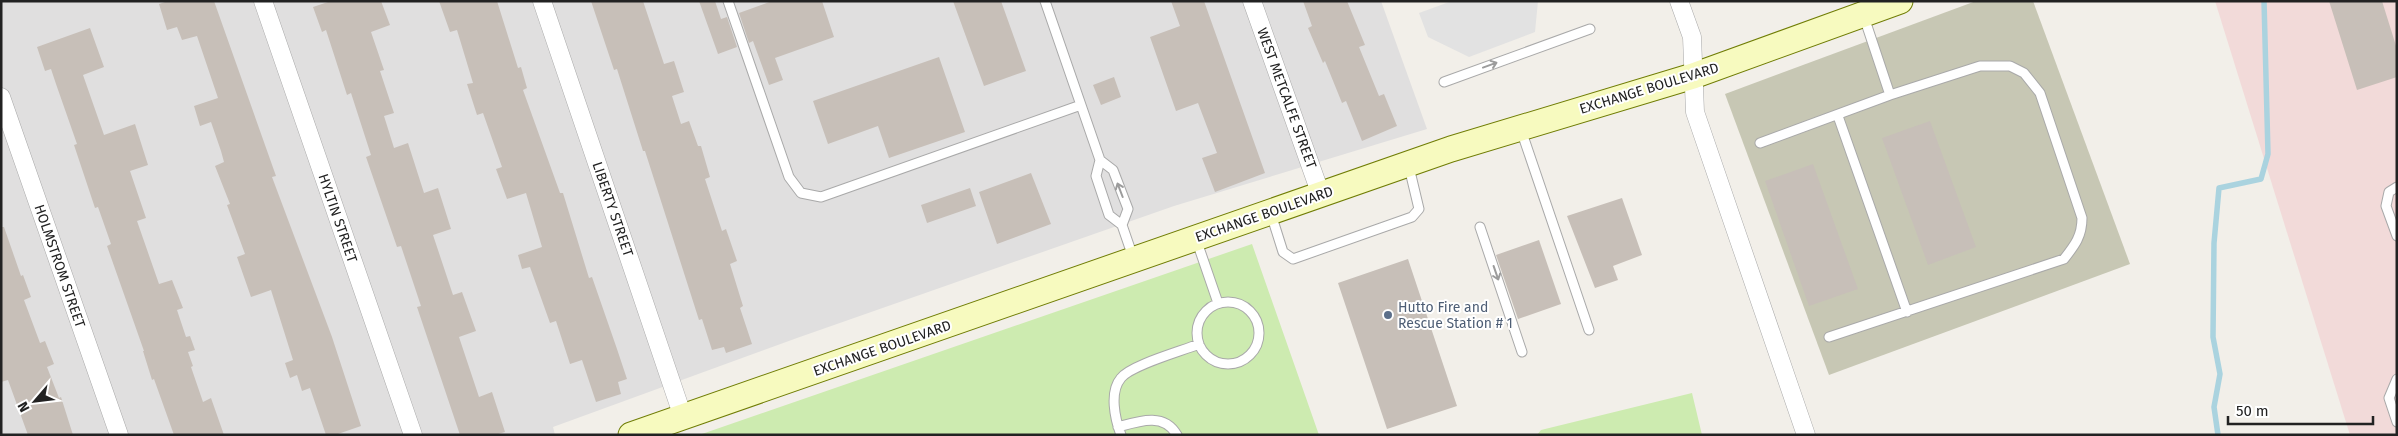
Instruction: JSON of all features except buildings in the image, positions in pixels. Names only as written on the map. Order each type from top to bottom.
[{"type":"street","name":"HYLTIN STREET","points":[[263,1],[413,435]]},
{"type":"street","name":"LIBERTY STREET","points":[[542,1],[684,417]]},
{"type":"street","name":"WEST METCALFE STREET","points":[[1252,1],[1321,195]]},
{"type":"street","points":[[1679,1],[1692,37],[1695,112],[1806,435]]},
{"type":"street","name":"EXCHANGE BOULEVARD","points":[[631,435],[1408,164],[1693,76],[1900,1]]},
{"type":"street","name":"HOLMSTROM STREET","points":[[1,97],[119,435]]},
{"type":"lane","points":[[728,1],[789,176],[801,193],[821,197],[1081,106]]},
{"type":"lane","points":[[1045,1],[1100,160],[1113,170],[1128,209],[1122,225]]},
{"type":"lane","points":[[1863,14],[1890,95]]},
{"type":"lane","points":[[1444,82],[1590,29]]},
{"type":"lane","points":[[1760,143],[1838,116],[1890,95],[1980,66],[2010,66],[2024,74],[2040,93],[2082,218],[2082,231],[2078,242],[2064,259],[1829,338]]},
{"type":"lane","points":[[1838,116],[1907,312]]},
{"type":"lane","points":[[1520,128],[1589,330]]},
{"type":"lane","points":[[1100,160],[1096,176],[1109,215],[1122,225],[1134,260]]},
{"type":"lane","points":[[1271,212],[1283,252],[1293,259],[1412,217],[1419,209],[1408,164]]},
{"type":"lane","points":[[2397,187],[2389,192],[2386,206],[2397,236]]},
{"type":"lane","points":[[1480,227],[1522,352]]},
{"type":"lane","points":[[1196,238],[1218,303]]},
{"type":"lane","points":[[1218,303],[1239,304],[1254,317],[1258,326],[1256,346],[1242,360],[1222,363],[1205,353],[1199,344],[1197,334],[1202,315],[1218,303]]},
{"type":"lane","points":[[1177,435],[1174,429],[1158,420],[1145,419],[1119,431],[1114,397],[1120,378],[1133,369],[1199,344]]},
{"type":"lane","points":[[2397,379],[2393,396],[2397,422]]},
{"type":"shaded area","points":[[1,1],[1381,1],[1427,129],[1174,206],[797,338],[553,427],[555,435],[1,435]]},
{"type":"shaded area","points":[[1452,1],[1538,1],[1535,32],[1469,57],[1428,37],[1419,13]]},
{"type":"shaded area","points":[[1976,1],[2033,1],[2130,264],[1829,375],[1725,94]]},
{"type":"shaded area","points":[[2215,1],[2397,1],[2397,435],[2350,435]]},
{"type":"green space","points":[[1252,244],[1319,435],[699,435]]},
{"type":"green space","points":[[1692,393],[1702,435],[1537,435],[1541,430]]},
{"type":"waterway","points":[[2218,435],[2214,407],[2220,374],[2213,337],[2214,243],[2219,188],[2261,179],[2268,154],[2264,1]]},
{"type":"place","name":"Hutto Fire and Rescue Station # 1","points":[[1388,315]]}]
